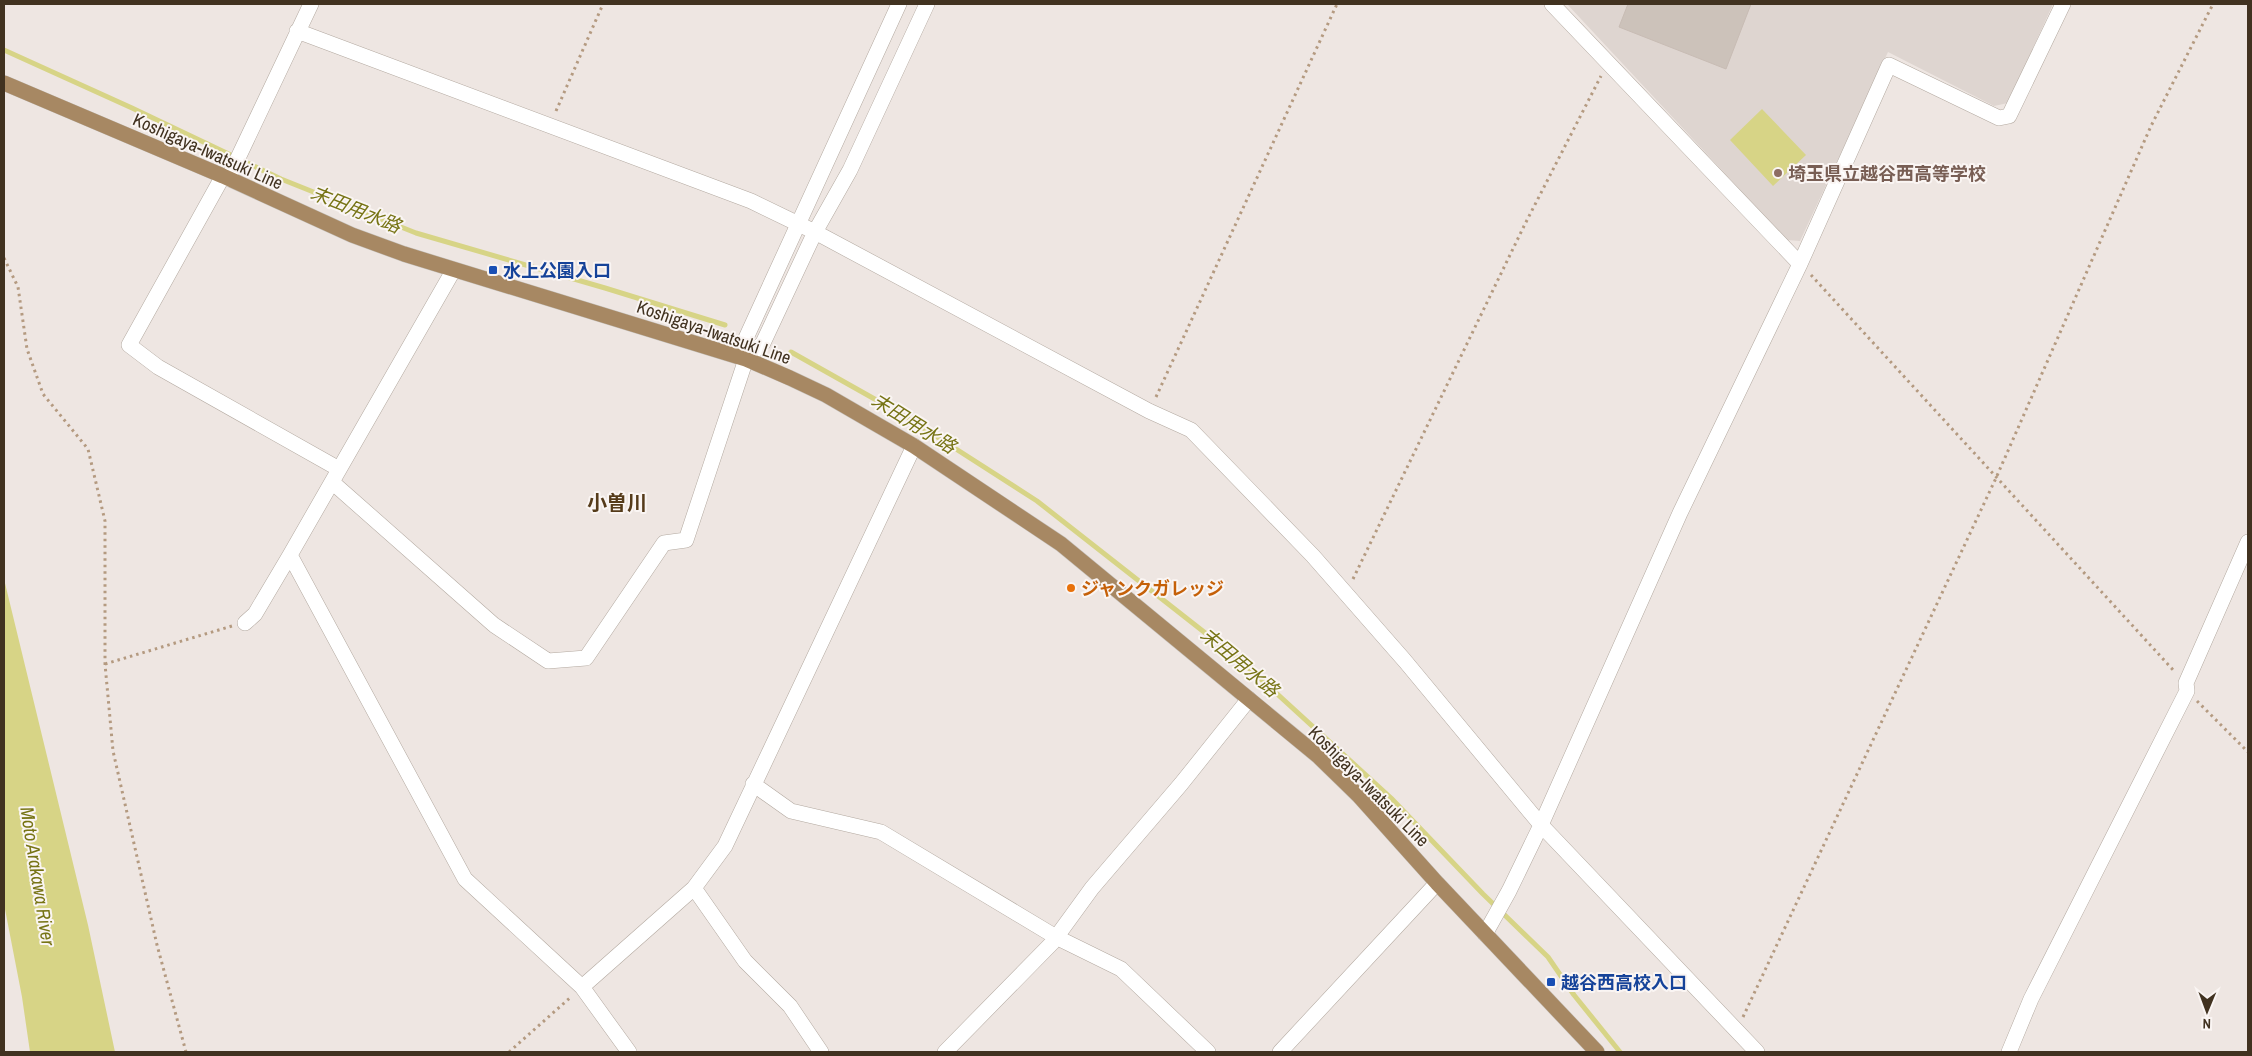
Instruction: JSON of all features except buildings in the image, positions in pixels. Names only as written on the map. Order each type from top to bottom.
[{"type":"main road","name":"Koshigaya-Iwatsuki Line","points":[[4,83],[226,178],[352,235],[454,271],[746,359],[826,394],[914,446],[1061,544],[1318,756],[1359,796],[1437,884],[1596,1052]]},
{"type":"street","points":[[311,4],[236,163],[129,345],[158,367],[336,476],[494,625],[548,661],[586,658],[664,543],[686,540],[746,359],[746,338],[898,4]]},
{"type":"street","points":[[746,359],[763,343],[816,232],[850,170],[927,4]]},
{"type":"street","points":[[1552,4],[1800,264]]},
{"type":"street","points":[[1485,934],[1504,902],[1541,825],[1680,513],[1800,264],[1889,65],[1999,118],[2009,116],[2063,4]]},
{"type":"street","points":[[297,31],[751,201],[816,232],[1149,411],[1190,430],[1313,556],[1346,593],[1541,825],[1757,1052]]},
{"type":"street","points":[[245,623],[255,614],[454,271]]},
{"type":"street","points":[[582,986],[694,888],[725,846],[914,446]]},
{"type":"street","points":[[2009,1052],[2032,999],[2186,687],[2248,542]]},
{"type":"street","points":[[290,555],[465,879],[582,986],[629,1052]]},
{"type":"street","points":[[945,1052],[1056,937],[1092,888],[1181,784],[1249,699]]},
{"type":"street","points":[[753,784],[791,811],[881,832],[1056,937],[1121,969],[1208,1052]]},
{"type":"street","points":[[1280,1052],[1437,884]]},
{"type":"street","points":[[694,888],[745,961],[790,1006],[821,1052]]},
{"type":"path","points":[[549,126],[603,4]]},
{"type":"path","points":[[1149,411],[1337,4]]},
{"type":"path","points":[[1737,1031],[1996,478],[2150,126],[2212,4]]},
{"type":"path","points":[[1346,593],[1525,224],[1608,62]]},
{"type":"path","points":[[4,258],[18,287],[27,349],[43,394],[88,449],[105,521],[105,664],[113,751],[157,945],[186,1052]]},
{"type":"path","points":[[1800,264],[2186,687],[2248,752]]},
{"type":"path","points":[[105,664],[245,623]]},
{"type":"path","points":[[509,1052],[582,986]]},
{"type":"shaded area","name":"埼玉県立越谷西高等学校","points":[[1567,4],[2053,4],[2008,103],[1994,106],[1888,52],[1800,241],[1787,240]]},
{"type":"water","points":[[1762,109],[1806,155],[1773,186],[1730,140]]},
{"type":"water","name":"Moto Arakawa River","points":[[4,579],[88,925],[115,1052],[30,1052],[22,997],[4,904]]},
{"type":"waterway","name":"末田用水路","points":[[4,50],[281,179],[416,233],[725,325]]},
{"type":"waterway","name":"末田用水路","points":[[791,352],[903,415],[1037,501],[1241,661],[1391,798],[1483,894],[1548,957],[1574,995],[1620,1052]]},
{"type":"place","name":"埼玉県立越谷西高等学校","points":[[1778,173]]},
{"type":"place","name":"水上公園入口","points":[[493,270]]},
{"type":"place","name":"ジャンクガレッジ","points":[[1071,588]]},
{"type":"place","name":"越谷西高校入口","points":[[1551,982]]},
{"type":"district","name":"小曽川","points":[[617,502]]}]
